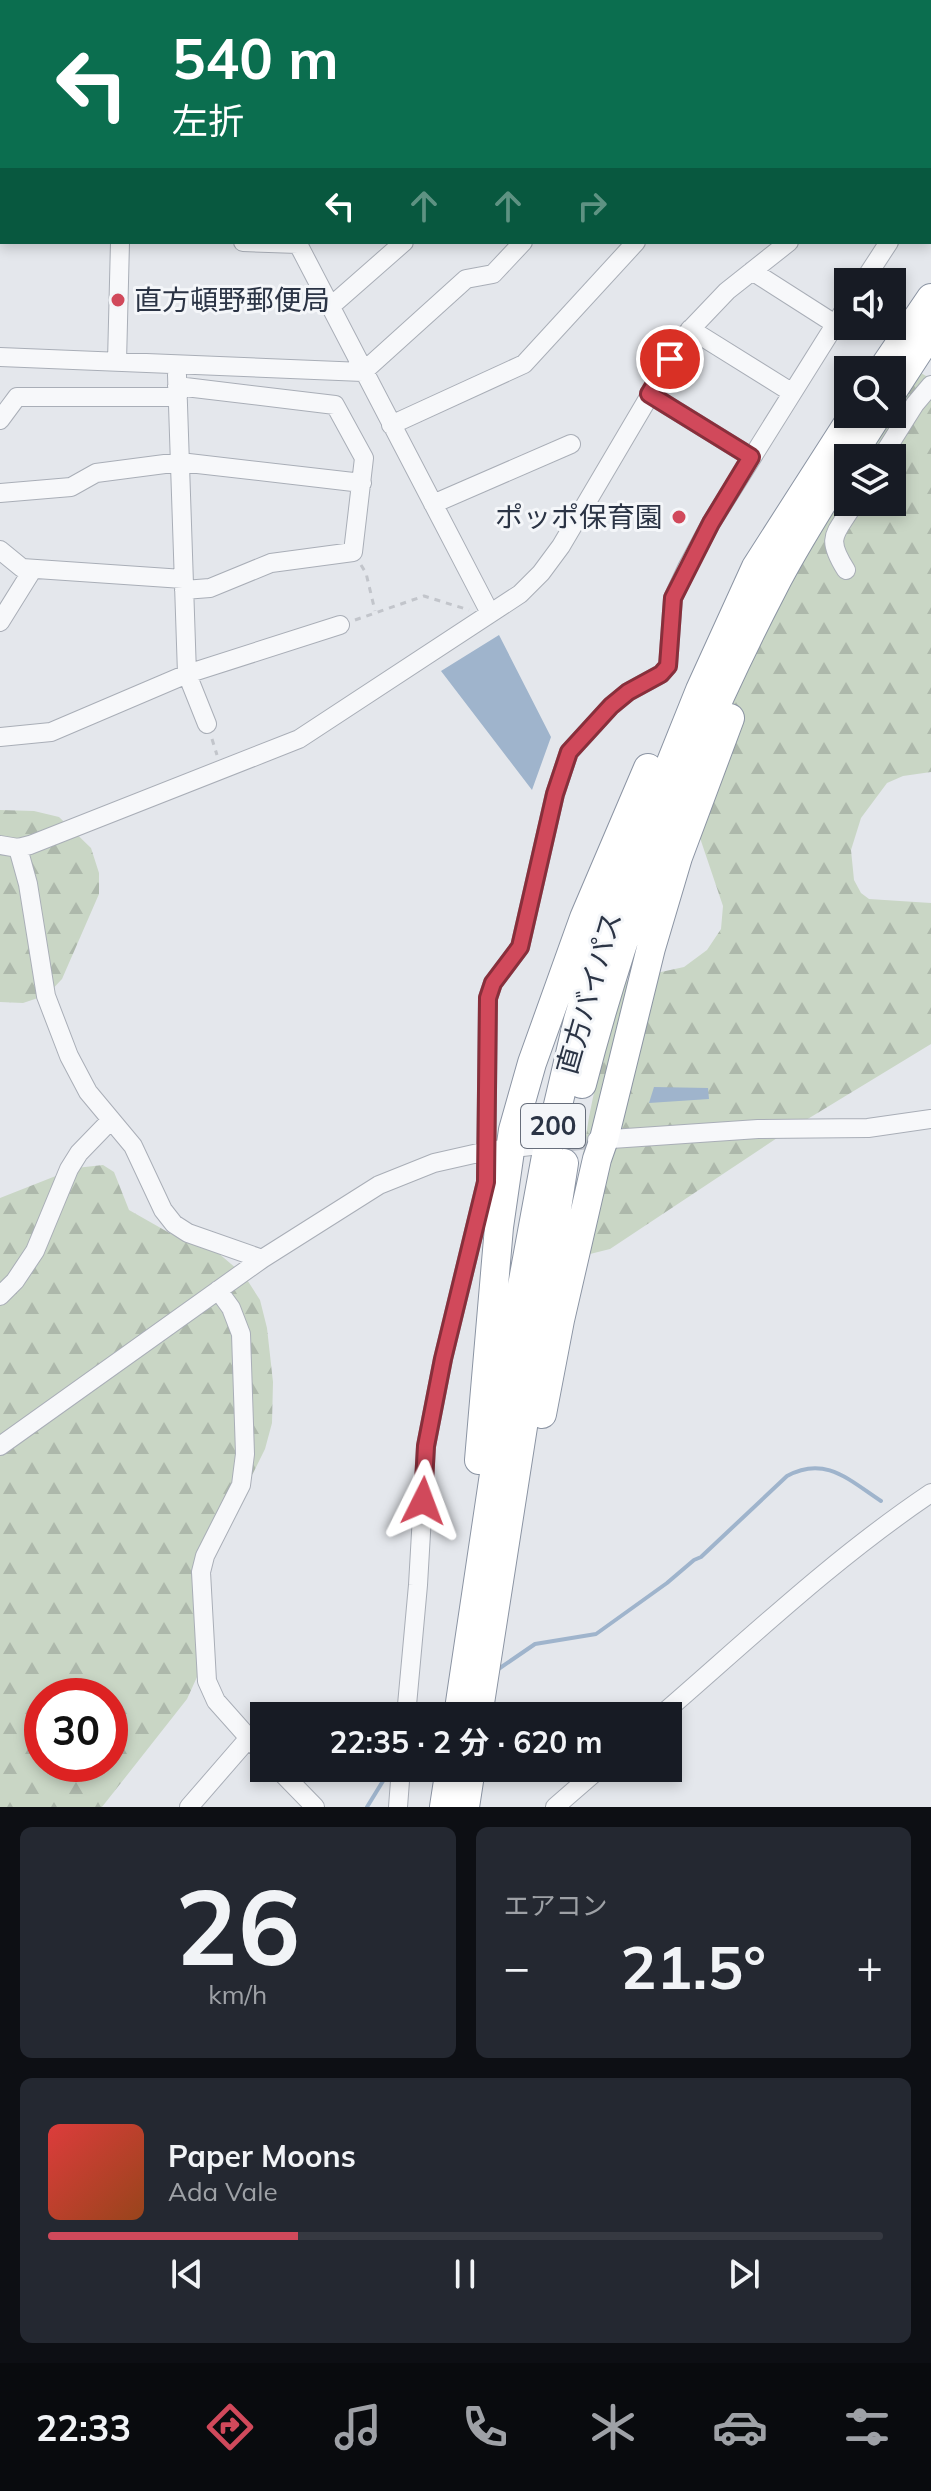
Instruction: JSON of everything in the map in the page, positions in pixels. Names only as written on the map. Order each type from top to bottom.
[{"type":"highway","points":[[892,356],[931,298]]},
{"type":"highway","points":[[906,370],[931,332]]},
{"type":"highway","name":"直方バイパス","points":[[461,1702],[498,1520],[568,1140],[616,963],[671,811],[766,576],[846,428]]},
{"type":"highway","name":"直方バイパス","points":[[766,576],[834,480]]},
{"type":"highway","points":[[498,1520],[532,1463],[560,1320],[597,1159],[597,1140],[678,857],[766,626],[766,576]]},
{"type":"highway","points":[[498,1520],[479,1453],[509,1149],[532,1063],[584,918],[627,813],[728,606],[766,576]]},
{"type":"highway","name":"直方バイパス","points":[[479,1702],[498,1520]]},
{"type":"highway","points":[[444,1807],[448,1782]]},
{"type":"highway","points":[[465,1807],[469,1782]]},
{"type":"street","points":[[117,362],[120,244]]},
{"type":"street","points":[[299,244],[433,504],[482,612]]},
{"type":"street","points":[[330,307],[402,244]]},
{"type":"street","points":[[3,363],[117,362],[363,372],[466,279],[493,274],[521,244]]},
{"type":"street","points":[[391,425],[524,364],[634,244]]},
{"type":"street","points":[[262,1259],[188,1233],[174,1224],[163,1210],[133,1146],[88,1092],[69,1056],[46,996],[28,884],[9,846],[222,771],[299,739],[482,612],[520,594],[561,546],[690,329],[715,302],[786,244]]},
{"type":"street","points":[[872,268],[888,244]]},
{"type":"street","points":[[752,271],[834,323]]},
{"type":"street","points":[[407,1702],[426,1446],[443,1359],[486,1182],[509,1149],[488,998],[493,983],[520,947],[555,794],[569,752],[611,706],[628,692],[661,674],[668,666],[673,598],[711,523],[834,326]]},
{"type":"street","points":[[690,329],[791,392]]},
{"type":"street","points":[[176,364],[187,674],[207,724]]},
{"type":"street","points":[[890,444],[931,385]]},
{"type":"street","points":[[0,420],[17,397],[177,392],[335,405],[364,458],[353,552],[271,563],[210,588],[22,568],[0,550]]},
{"type":"street","points":[[649,394],[751,457]]},
{"type":"street","points":[[433,504],[571,444]]},
{"type":"street","points":[[0,493],[71,487],[96,473],[180,462],[362,483]]},
{"type":"street","points":[[846,570],[833,550],[832,541],[847,516]]},
{"type":"street","points":[[0,622],[33,569]]},
{"type":"street","points":[[0,737],[51,732],[187,674],[340,625]]},
{"type":"street","points":[[597,1140],[727,1130],[868,1128],[931,1119]]},
{"type":"street","points":[[0,1296],[15,1281],[35,1251],[69,1169],[79,1153],[110,1121]]},
{"type":"street","points":[[0,1446],[262,1259],[379,1185],[434,1163],[509,1149]]},
{"type":"street","points":[[189,1807],[248,1739],[216,1701],[207,1681],[201,1572],[205,1556],[241,1485],[245,1454],[241,1334],[231,1308],[218,1290]]},
{"type":"street","points":[[676,1702],[785,1607],[904,1511],[931,1493]]},
{"type":"street","points":[[291,1782],[315,1807]]},
{"type":"street","points":[[398,1807],[400,1782]]},
{"type":"street","points":[[555,1807],[584,1782]]},
{"type":"path","points":[[353,552],[366,573],[376,612]]},
{"type":"path","points":[[340,625],[424,596],[482,612]]},
{"type":"path","points":[[207,724],[222,771]]},
{"type":"green space","points":[[906,370],[916,370],[931,379],[931,772],[903,776],[887,783],[861,818],[851,850],[854,880],[861,893],[869,899],[931,903],[931,1044],[783,1134],[610,1249],[590,1254],[583,1250],[573,1218],[589,1117],[615,990],[629,979],[684,967],[707,950],[721,929],[723,906],[689,811],[834,449],[834,516],[906,516],[906,444],[836,444],[842,428],[906,428]]},
{"type":"green space","points":[[0,810],[34,811],[59,817],[91,848],[99,873],[99,894],[62,979],[47,995],[23,1003],[0,1002]]},
{"type":"green space","points":[[103,1165],[114,1172],[129,1210],[173,1235],[217,1252],[244,1275],[260,1300],[267,1328],[273,1382],[272,1423],[265,1449],[218,1544],[202,1589],[197,1677],[187,1699],[128,1774],[128,1678],[24,1678],[24,1782],[122,1782],[102,1807],[0,1807],[0,1198],[76,1168]]},
{"type":"water","points":[[499,635],[551,737],[532,790],[441,671]]},
{"type":"water","points":[[654,1087],[708,1088],[709,1099],[649,1103]]},
{"type":"waterway","points":[[497,1670],[535,1644],[596,1634],[701,1557],[787,1476],[801,1470],[825,1469],[847,1478],[881,1501]]},
{"type":"waterway","points":[[367,1807],[382,1782]]},
{"type":"tunnel","points":[[542,1145],[590,1140]]},
{"type":"place","name":"直方頓野郵便局","points":[[118,300]]},
{"type":"place","name":"ポッポ保育園","points":[[679,517]]},
{"type":"route","points":[[423,1501],[426,1446],[443,1359],[486,1182],[488,998],[493,983],[520,947],[555,794],[569,752],[611,706],[628,692],[661,674],[668,666],[673,598],[711,523],[751,457],[649,394],[670,359]]}]
